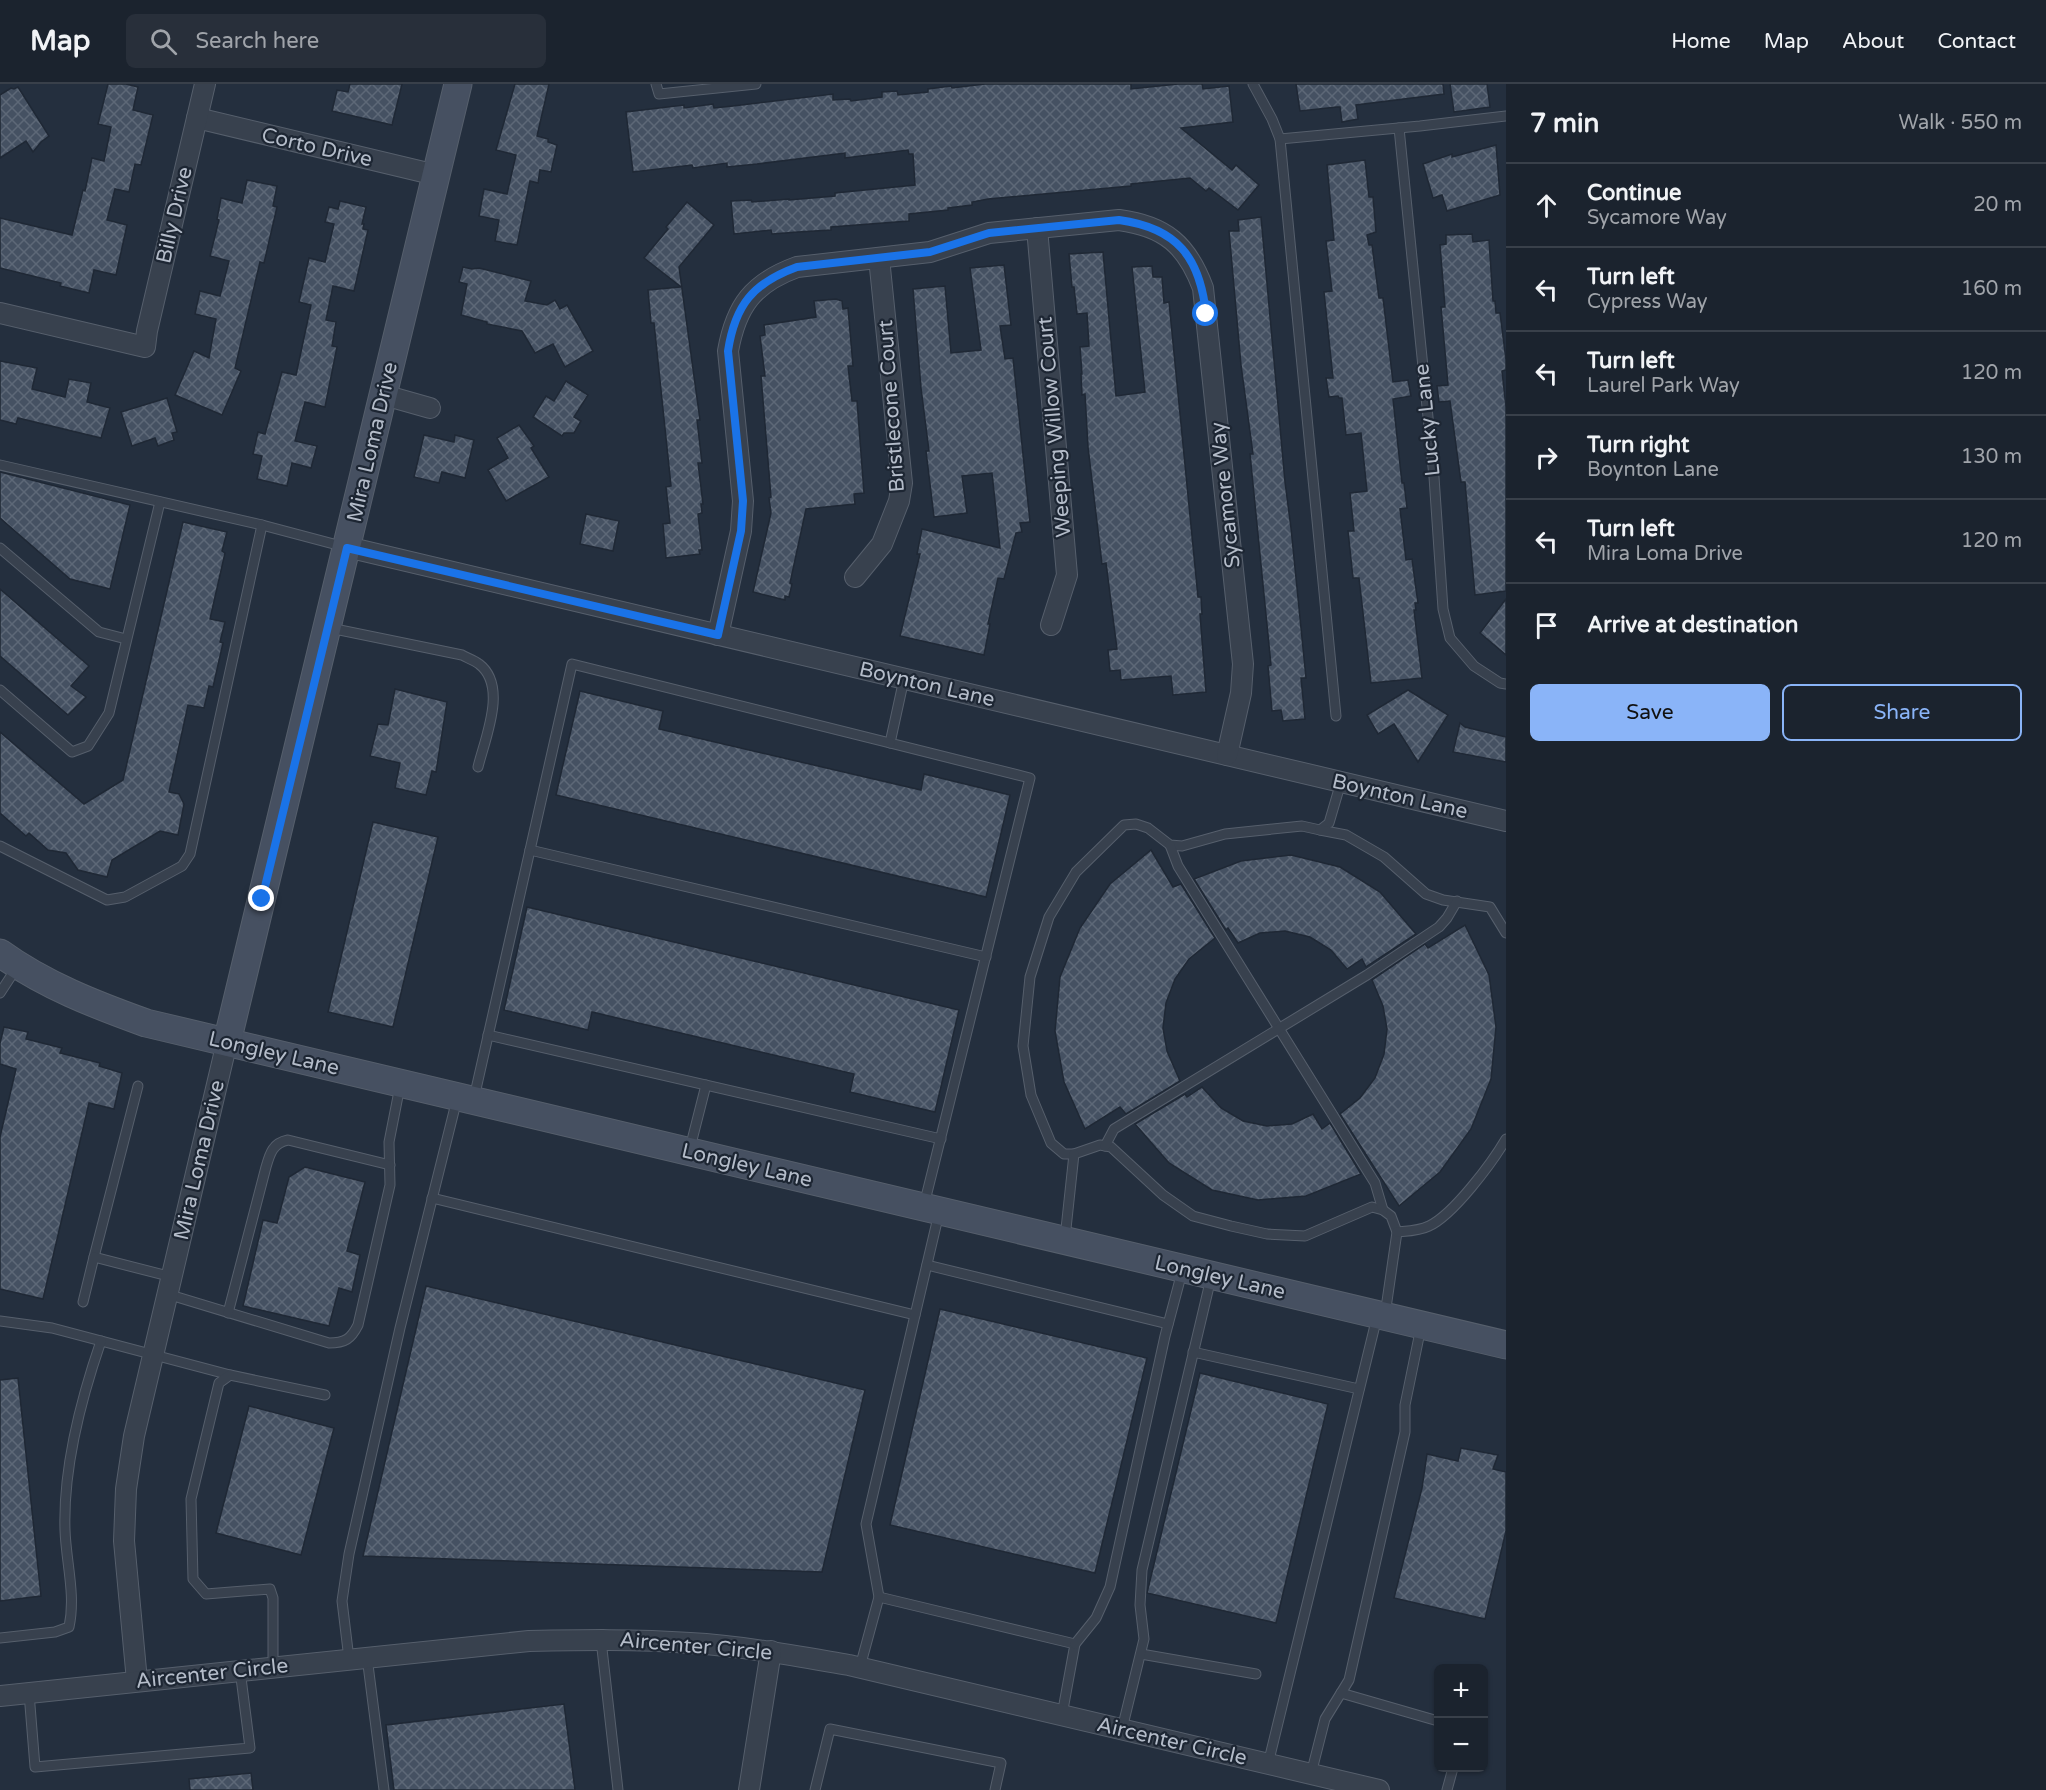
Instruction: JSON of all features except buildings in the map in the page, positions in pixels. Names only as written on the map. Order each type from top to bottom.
[{"type":"main road","name":"Mira Loma Drive","points":[[227,1042],[458,84]]},
{"type":"main road","name":"Longley Lane","points":[[9,959],[47,982],[94,1004],[147,1023],[1506,1345]]},
{"type":"street","name":"Billy Drive","points":[[0,313],[145,347],[205,84]]},
{"type":"street","name":"Corto Drive","points":[[197,118],[436,175]]},
{"type":"street","name":"Sycamore Way","points":[[1036,228],[1119,220],[1140,223],[1159,231],[1174,241],[1185,251],[1196,268],[1203,288],[1243,664],[1241,693],[1227,756]]},
{"type":"street","points":[[718,635],[741,531],[743,501],[728,351],[732,330],[747,299],[759,286],[777,274],[797,267],[930,252],[989,233],[1036,228]]},
{"type":"street","name":"Weeping Willow Court","points":[[1036,228],[1067,575],[1051,625]]},
{"type":"street","name":"Bristlecone Court","points":[[855,577],[882,544],[899,501],[902,483],[879,258]]},
{"type":"street","points":[[384,395],[430,408]]},
{"type":"street","name":"Boynton Lane","points":[[347,548],[1506,821]]},
{"type":"street","name":"Mira Loma Drive","points":[[137,1681],[124,1541],[126,1489],[134,1436],[227,1042]]},
{"type":"street","name":"Aircenter Circle","points":[[0,1696],[518,1642],[601,1640],[690,1643],[771,1651],[860,1667],[1379,1790]]},
{"type":"street","points":[[749,1790],[771,1651]]},
{"type":"lane","points":[[656,84],[659,94],[756,84]]},
{"type":"lane","points":[[1253,84],[1280,139],[1336,716]]},
{"type":"lane","points":[[1280,139],[1506,116]]},
{"type":"lane","name":"Lucky Lane","points":[[1399,128],[1434,477],[1443,609],[1450,638],[1474,666],[1500,683],[1506,684]]},
{"type":"lane","points":[[0,465],[262,525],[347,548]]},
{"type":"lane","points":[[0,690],[72,752],[88,746],[109,713],[160,502]]},
{"type":"lane","points":[[0,846],[107,900],[125,897],[182,866],[190,854],[262,525]]},
{"type":"lane","points":[[0,548],[99,632],[126,639]]},
{"type":"lane","points":[[328,628],[462,655],[480,665],[489,676],[494,693],[494,706],[478,767]]},
{"type":"lane","points":[[384,1790],[358,1658],[342,1601],[349,1554],[399,1328],[432,1198],[488,1035],[572,664],[1030,778],[941,1139],[927,1266],[866,1524],[879,1598],[860,1667]]},
{"type":"lane","points":[[890,743],[904,679]]},
{"type":"lane","points":[[1320,830],[1329,823],[1341,782]]},
{"type":"lane","points":[[1268,1764],[1359,1389],[1381,1315],[1397,1232],[1391,1216],[1383,1210],[1372,1207],[1305,1236],[1268,1234],[1231,1226],[1193,1216],[1163,1195],[1111,1147],[1093,1147],[1074,1154],[1064,1154],[1051,1143],[1031,1095],[1023,1046],[1030,977],[1049,917],[1076,872],[1124,825],[1136,824],[1148,828],[1170,845],[1178,866],[1375,1183],[1383,1210]]},
{"type":"lane","points":[[1170,845],[1182,846],[1226,834],[1302,826],[1346,835],[1384,857],[1426,894],[1443,900],[1490,907],[1506,933]]},
{"type":"lane","points":[[530,850],[986,957]]},
{"type":"lane","points":[[1105,1146],[1114,1129],[1367,975],[1439,927],[1457,901]]},
{"type":"lane","points":[[0,993],[9,959]]},
{"type":"lane","points":[[488,1035],[941,1139]]},
{"type":"lane","points":[[94,1257],[169,1286],[228,1313],[329,1343],[342,1343],[352,1336],[358,1325],[390,1185],[389,1142],[400,1083]]},
{"type":"lane","points":[[689,1150],[706,1085]]},
{"type":"lane","points":[[83,1302],[138,1086]]},
{"type":"lane","points":[[1397,1232],[1417,1231],[1442,1218],[1506,1139]]},
{"type":"lane","points":[[228,1313],[271,1150],[280,1142],[288,1140],[390,1165]]},
{"type":"lane","points":[[1065,1240],[1074,1154]]},
{"type":"lane","points":[[432,1198],[915,1315]]},
{"type":"lane","points":[[927,1266],[1168,1324]]},
{"type":"lane","points":[[1062,1715],[1075,1644],[1096,1618],[1110,1587],[1168,1324],[1183,1268]]},
{"type":"lane","points":[[1122,1729],[1144,1639],[1140,1605],[1142,1570],[1211,1275]]},
{"type":"lane","points":[[0,1321],[52,1328],[231,1375],[325,1395]]},
{"type":"lane","points":[[1311,1774],[1325,1719],[1349,1680],[1405,1432],[1405,1405],[1421,1325]]},
{"type":"lane","points":[[0,1638],[56,1632],[69,1627],[72,1612],[65,1529],[70,1459],[92,1367],[101,1341]]},
{"type":"lane","points":[[1193,1352],[1359,1389]]},
{"type":"lane","points":[[231,1375],[219,1383],[191,1498],[193,1579],[206,1593],[270,1588],[273,1598],[273,1667]]},
{"type":"lane","points":[[879,1598],[1075,1644]]},
{"type":"lane","points":[[601,1640],[618,1790]]},
{"type":"lane","points":[[1141,1654],[1256,1674]]},
{"type":"lane","points":[[29,1693],[35,1767],[250,1748],[240,1670]]},
{"type":"lane","points":[[1341,1693],[1434,1720]]},
{"type":"lane","points":[[816,1790],[830,1729],[1001,1763],[995,1790]]},
{"type":"lane","points":[[1447,1790],[1452,1772]]},
{"type":"route","points":[[262,899],[347,548],[718,635],[741,531],[743,501],[728,351],[732,330],[747,299],[759,286],[777,274],[797,267],[930,252],[989,233],[1119,220],[1140,223],[1159,231],[1185,251],[1196,268],[1203,288],[1206,314]]}]
